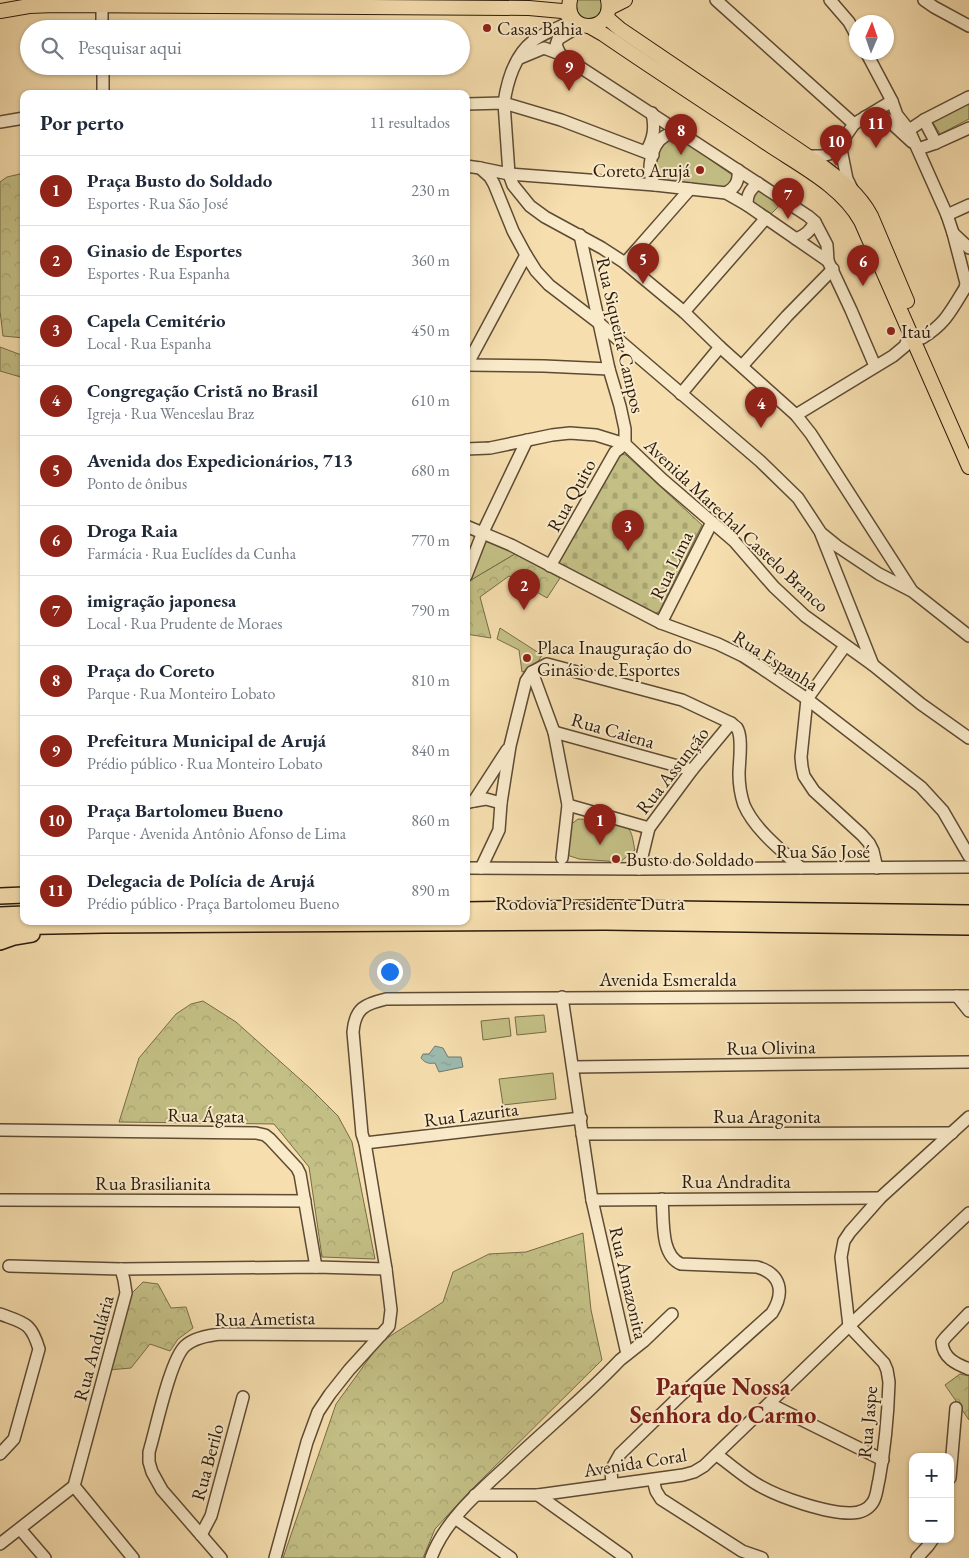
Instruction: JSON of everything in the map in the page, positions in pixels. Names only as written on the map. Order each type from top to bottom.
[{"type":"highway","points":[[0,896],[20,896]]},
{"type":"highway","name":"Rodovia Presidente Dutra","points":[[470,910],[604,908],[969,913]]},
{"type":"highway","points":[[0,915],[20,914]]},
{"type":"highway","name":"Rodovia Presidente Dutra","points":[[470,923],[604,922],[969,927]]},
{"type":"highway","points":[[0,942],[22,935],[104,925]]},
{"type":"highway","name":"Rodovia Presidente Dutra","points":[[0,927],[104,925]]},
{"type":"main road","points":[[570,0],[569,11],[579,22],[596,25],[608,8],[625,0]]},
{"type":"main road","points":[[0,11],[52,2],[102,5],[153,3],[529,8],[562,12],[603,34],[711,105],[803,161],[822,166],[853,190],[864,204],[866,219],[933,375],[969,467]]},
{"type":"main road","points":[[608,8],[620,29],[803,161],[866,219]]},
{"type":"main road","points":[[916,335],[920,354],[933,375],[969,446]]},
{"type":"street","points":[[716,0],[854,124]]},
{"type":"street","points":[[830,0],[849,22]]},
{"type":"street","points":[[924,0],[969,26]]},
{"type":"street","points":[[102,5],[102,20]]},
{"type":"street","points":[[560,54],[556,45],[558,38],[579,22]]},
{"type":"street","points":[[579,22],[533,41],[517,60],[504,103],[509,174],[513,185],[530,206],[545,217],[580,235],[625,263],[684,312],[796,415],[811,434],[912,591]]},
{"type":"street","points":[[517,60],[544,48],[560,54],[808,216],[815,222],[827,244],[831,265],[875,366]]},
{"type":"street","points":[[870,60],[892,101],[892,117],[918,149]]},
{"type":"street","points":[[103,75],[103,90]]},
{"type":"street","points":[[909,130],[924,120],[969,97]]},
{"type":"street","points":[[803,161],[829,154],[840,144],[854,124],[892,101]]},
{"type":"street","points":[[470,104],[504,103],[561,120],[650,154]]},
{"type":"street","points":[[652,113],[655,125],[650,154],[650,176],[656,185]]},
{"type":"street","points":[[796,415],[894,356],[916,335],[941,325],[965,288],[966,283],[947,215],[909,130],[892,117],[865,117]]},
{"type":"street","points":[[0,122],[20,119]]},
{"type":"street","points":[[924,120],[936,143]]},
{"type":"street","points":[[918,149],[969,128]]},
{"type":"street","points":[[650,154],[664,136],[680,132]]},
{"type":"street","points":[[840,144],[847,179],[853,190]]},
{"type":"street","points":[[470,167],[509,174],[656,185],[726,193],[747,204],[831,265]]},
{"type":"street","points":[[480,168],[490,177],[494,184],[513,231],[536,272],[549,285],[600,324],[760,461],[788,487],[808,511],[821,533],[873,665]]},
{"type":"street","points":[[726,193],[738,182],[738,170]]},
{"type":"street","points":[[747,204],[750,189],[758,183]]},
{"type":"street","points":[[625,263],[690,189]]},
{"type":"street","points":[[947,215],[969,204]]},
{"type":"street","points":[[684,312],[766,218]]},
{"type":"street","points":[[796,238],[807,234],[815,222]]},
{"type":"street","points":[[953,233],[969,248]]},
{"type":"street","name":"Rua Siqueira Campos","points":[[580,235],[609,369],[625,429],[625,444]]},
{"type":"street","points":[[470,360],[526,255]]},
{"type":"street","points":[[742,366],[831,265]]},
{"type":"street","points":[[681,394],[720,347]]},
{"type":"street","points":[[894,356],[920,354]]},
{"type":"street","points":[[470,366],[544,366],[609,369]]},
{"type":"street","points":[[470,449],[490,448],[552,435],[576,434],[596,435],[625,444]]},
{"type":"street","points":[[470,566],[483,532],[527,440]]},
{"type":"street","name":"Avenida Marechal Castelo Branco","points":[[625,444],[734,541],[788,601],[921,704],[969,738]]},
{"type":"street","name":"Rua Quito","points":[[550,566],[615,452],[625,444]]},
{"type":"street","name":"Rua Lima","points":[[661,623],[712,522]]},
{"type":"street","name":"Rua Espanha","points":[[470,527],[511,545],[661,623],[718,644],[743,656],[807,699],[921,787],[943,811],[969,856]]},
{"type":"street","points":[[821,533],[879,574],[912,591],[969,636]]},
{"type":"street","points":[[845,646],[807,699],[801,757],[804,776],[814,791],[869,843],[878,868]]},
{"type":"street","points":[[481,868],[500,830],[501,803],[510,746],[526,681],[532,672],[546,664],[682,700],[731,723],[738,729],[740,740],[739,777],[744,804],[764,833],[801,868]]},
{"type":"street","points":[[532,672],[554,732],[568,804],[562,858]]},
{"type":"street","name":"Rua Assunção","points":[[639,869],[648,828],[731,723]]},
{"type":"street","name":"Rua Caiena","points":[[554,732],[692,770]]},
{"type":"street","points":[[470,802],[510,746]]},
{"type":"street","points":[[470,802],[486,799],[501,803]]},
{"type":"street","points":[[568,804],[648,828]]},
{"type":"street","name":"Rua São José","points":[[470,868],[969,867]]},
{"type":"street","points":[[957,996],[969,1011]]},
{"type":"street","name":"Avenida Esmeralda","points":[[364,1139],[352,1032],[358,1012],[367,1004],[386,999],[969,996]]},
{"type":"street","name":"Rua Amazonita","points":[[431,1558],[439,1538],[475,1495],[627,1354],[592,1200],[562,997]]},
{"type":"street","name":"Rua Olivina","points":[[573,1067],[969,1062]]},
{"type":"street","points":[[849,1326],[841,1257],[844,1241],[880,1198],[969,1117]]},
{"type":"street","name":"Rua Lazurita","points":[[364,1139],[580,1118]]},
{"type":"street","name":"Rua Ágata","points":[[0,1130],[256,1133],[264,1135],[297,1168],[302,1180],[316,1267]]},
{"type":"street","name":"Rua Aragonita","points":[[582,1134],[952,1133]]},
{"type":"street","points":[[275,1558],[307,1442],[318,1412],[348,1370],[389,1326],[391,1317],[386,1269],[364,1139]]},
{"type":"street","name":"Rua Andradita","points":[[592,1200],[880,1198]]},
{"type":"street","points":[[612,1484],[611,1470],[620,1454],[681,1395],[772,1313],[778,1304],[780,1290],[776,1277],[767,1270],[757,1267],[681,1264],[672,1258],[665,1243],[662,1199]]},
{"type":"street","name":"Rua Brasilianita","points":[[0,1200],[305,1201]]},
{"type":"street","name":"Avenida Coral","points":[[475,1495],[538,1494],[653,1480],[694,1472],[717,1455],[849,1326],[969,1213]]},
{"type":"street","points":[[9,1266],[121,1269],[316,1267],[386,1269]]},
{"type":"street","name":"Rua Andulária","points":[[74,1486],[126,1293],[121,1269]]},
{"type":"street","points":[[969,1313],[942,1342],[944,1352],[954,1363],[969,1370]]},
{"type":"street","points":[[0,1314],[26,1324],[36,1338],[39,1349],[14,1439],[0,1454]]},
{"type":"street","points":[[627,1354],[644,1341],[672,1314]]},
{"type":"street","name":"Rua Jaspe","points":[[717,1455],[760,1486],[779,1495],[807,1504],[850,1513],[861,1512],[869,1508],[875,1500],[883,1460],[889,1382],[884,1363],[849,1326]]},
{"type":"street","name":"Rua Ametista","points":[[221,1558],[162,1490],[149,1462],[149,1452],[178,1354],[186,1345],[207,1336],[222,1334],[381,1335]]},
{"type":"street","name":"Rua Berilo","points":[[202,1535],[210,1516],[243,1397]]},
{"type":"street","points":[[770,1404],[883,1460]]},
{"type":"street","points":[[952,1453],[956,1408]]},
{"type":"street","points":[[653,1480],[656,1491],[661,1499],[740,1554],[762,1558]]},
{"type":"street","points":[[0,1544],[74,1486],[133,1558]]},
{"type":"street","points":[[538,1494],[626,1558]]},
{"type":"street","points":[[454,1518],[511,1558]]},
{"type":"street","points":[[20,1529],[45,1558]]},
{"type":"street","points":[[917,1558],[930,1543]]},
{"type":"green space","points":[[575,0],[602,0],[602,13],[590,21],[577,16]]},
{"type":"green space","points":[[969,103],[969,119],[940,134],[932,121]]},
{"type":"green space","points":[[678,137],[732,175],[734,177],[730,188],[656,181],[653,165],[664,141]]},
{"type":"green space","points":[[20,174],[20,338],[3,336],[0,311],[0,182],[7,177]]},
{"type":"green space","points":[[756,188],[782,203],[769,216],[750,203]]},
{"type":"green space","points":[[0,347],[20,354],[20,377],[0,371]]},
{"type":"green space","points":[[626,455],[702,525],[659,612],[651,614],[557,564],[616,456]]},
{"type":"green space","points":[[481,534],[499,542],[515,554],[470,581],[470,570]]},
{"type":"green space","points":[[515,554],[560,578],[547,598],[509,576],[480,597],[491,638],[470,635],[470,581]]},
{"type":"green space","points":[[500,628],[542,655],[534,666],[522,672],[519,650],[497,639]]},
{"type":"green space","points":[[578,819],[611,822],[627,827],[632,835],[635,850],[620,862],[579,859],[567,855],[569,826]]},
{"type":"green space","points":[[203,1001],[236,1022],[311,1089],[338,1116],[352,1142],[375,1259],[322,1257],[309,1167],[274,1124],[119,1122],[139,1058],[176,1014],[191,1004]]},
{"type":"green space","points":[[544,1015],[546,1032],[517,1035],[515,1017]]},
{"type":"green space","points":[[509,1018],[511,1036],[483,1040],[481,1021]]},
{"type":"green space","points":[[553,1073],[556,1099],[503,1105],[499,1079]]},
{"type":"green space","points":[[583,1233],[591,1310],[602,1360],[469,1492],[435,1529],[423,1558],[283,1558],[336,1404],[381,1342],[443,1302],[453,1272],[489,1254],[526,1252]]},
{"type":"green space","points":[[143,1282],[158,1284],[171,1308],[186,1307],[193,1328],[178,1339],[170,1351],[150,1344],[131,1368],[108,1370],[128,1297]]},
{"type":"green space","points":[[960,1374],[969,1376],[969,1420],[945,1385]]},
{"type":"water","points":[[435,1046],[443,1048],[448,1057],[461,1057],[463,1067],[439,1072],[435,1063],[424,1061],[421,1058],[423,1054],[429,1054]]},
{"type":"place","name":"Casas Bahia","points":[[487,28]]},
{"type":"place","name":"Prefeitura Municipal de Arujá","points":[[569,91]]},
{"type":"place","name":"Delegacia de Polícia de Arujá","points":[[876,148]]},
{"type":"place","name":"Praça do Coreto","points":[[681,155]]},
{"type":"place","name":"Praça Bartolomeu Bueno","points":[[836,166]]},
{"type":"place","name":"Coreto Arujá","points":[[700,170]]},
{"type":"place","name":"imigração japonesa","points":[[788,219]]},
{"type":"place","name":"Avenida dos Expedicionários, 713","points":[[643,284]]},
{"type":"place","name":"Droga Raia","points":[[863,286]]},
{"type":"place","name":"Itaú","points":[[891,331]]},
{"type":"place","name":"Congregação Cristã no Brasil","points":[[761,428]]},
{"type":"place","name":"Capela Cemitério","points":[[628,551]]},
{"type":"place","name":"Ginasio de Esportes","points":[[524,610]]},
{"type":"place","name":"Placa Inauguração do Ginásio de Esportes","points":[[527,658]]},
{"type":"place","name":"Praça Busto do Soldado","points":[[600,845]]},
{"type":"place","name":"Busto do Soldado","points":[[616,859]]},
{"type":"district","name":"Parque Nossa Senhora do Carmo","points":[[723,1401]]}]
